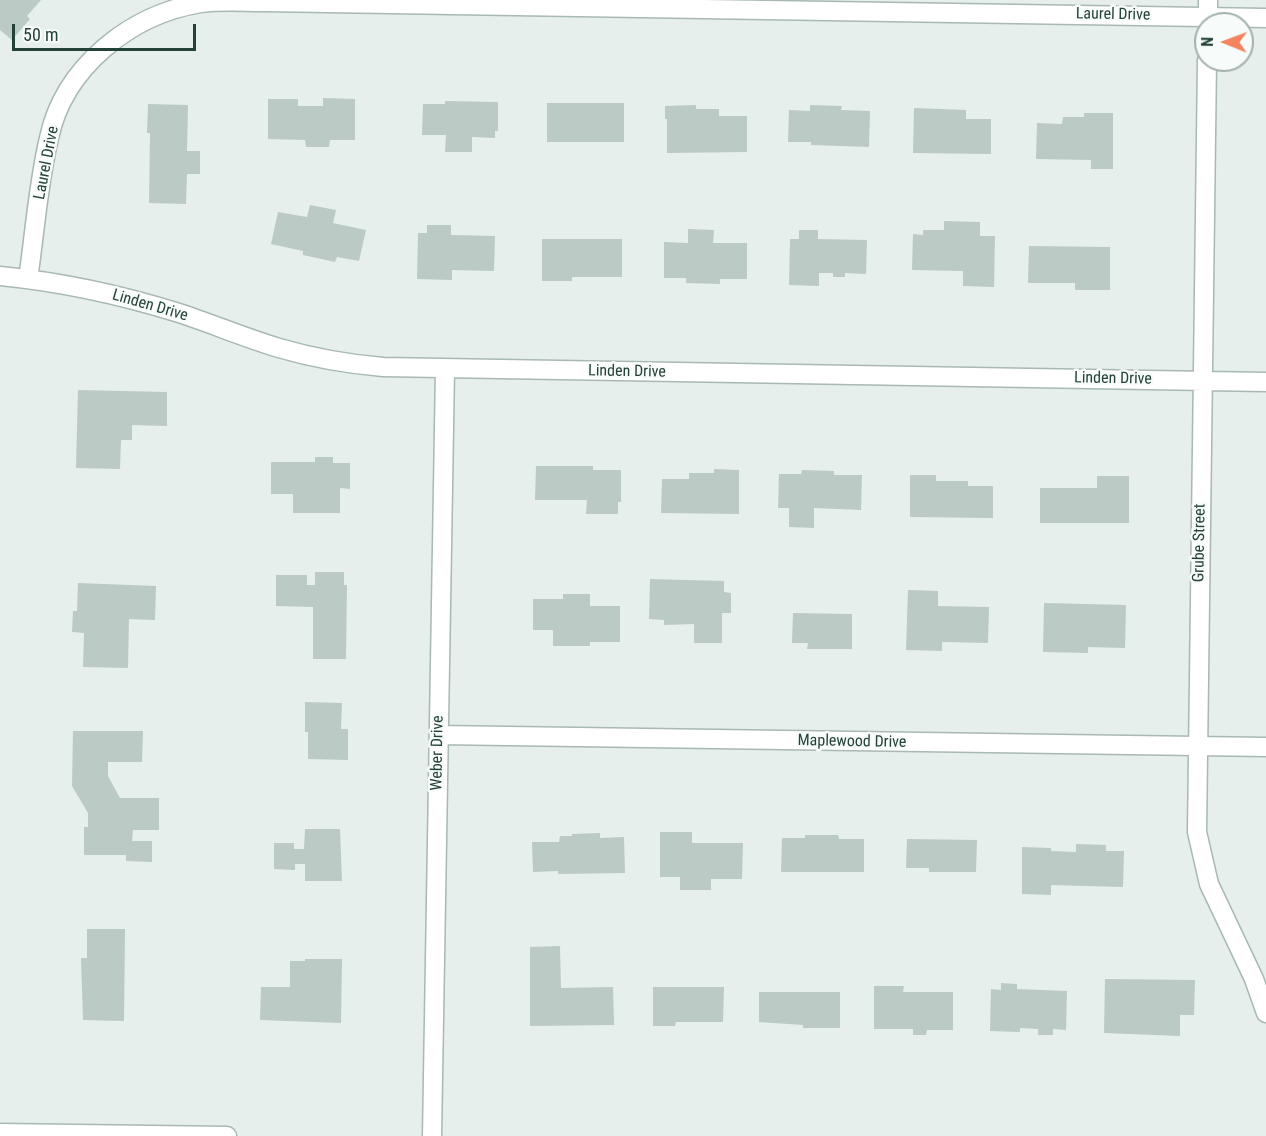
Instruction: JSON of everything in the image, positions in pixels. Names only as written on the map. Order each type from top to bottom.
[{"type":"street","name":"Laurel Drive","points":[[28,279],[49,136],[61,104],[78,76],[101,50],[118,36],[148,19],[191,5],[213,2],[255,2],[1194,14]]},
{"type":"street","name":"Grube Street","points":[[1207,72],[1197,832],[1212,893],[1254,979],[1266,1013]]},
{"type":"street","name":"Linden Drive","points":[[0,276],[84,288],[161,307],[258,342],[313,357],[382,367],[1266,382]]},
{"type":"street","name":"Weber Drive","points":[[432,1136],[445,369]]},
{"type":"street","name":"Maplewood Drive","points":[[439,735],[1266,747]]},
{"type":"street","points":[[0,1133],[227,1136]]},
{"type":"building","points":[[0,0],[41,0],[27,16],[30,19],[12,40],[0,30]]},
{"type":"building","points":[[323,98],[355,99],[355,140],[330,140],[329,147],[306,147],[305,140],[268,139],[268,99],[298,99],[298,106],[323,106]]},
{"type":"building","points":[[445,101],[498,102],[498,131],[495,131],[495,138],[472,137],[472,152],[445,152],[446,135],[422,135],[423,104],[445,104]]},
{"type":"building","points":[[547,103],[624,103],[624,142],[547,142]]},
{"type":"building","points":[[148,104],[188,105],[187,151],[200,151],[200,174],[187,174],[186,204],[149,203]]},
{"type":"building","points":[[696,105],[696,109],[719,109],[719,116],[747,116],[747,152],[667,153],[665,106]]},
{"type":"building","points":[[810,105],[842,106],[841,110],[870,111],[869,147],[788,142],[789,110],[810,111]]},
{"type":"building","points":[[914,108],[966,110],[966,119],[991,119],[991,154],[913,153]]},
{"type":"building","points":[[1084,113],[1113,113],[1113,169],[1091,169],[1091,160],[1036,159],[1037,123],[1062,124],[1063,117],[1084,117]]},
{"type":"building","points":[[310,205],[336,210],[333,223],[366,230],[359,261],[337,257],[335,262],[303,255],[303,251],[271,244],[278,212],[307,217]]},
{"type":"building","points":[[944,221],[980,222],[980,236],[995,236],[994,287],[963,286],[963,271],[912,270],[913,234],[923,235],[923,230],[944,230]]},
{"type":"building","points":[[427,225],[451,225],[451,235],[495,236],[494,271],[452,270],[452,280],[417,279],[418,233],[427,233]]},
{"type":"building","points":[[688,229],[714,230],[713,243],[747,243],[747,279],[720,279],[720,284],[686,283],[686,278],[664,278],[664,242],[688,243]]},
{"type":"building","points":[[799,230],[818,230],[818,239],[867,240],[866,274],[845,273],[845,277],[833,277],[833,273],[819,273],[819,286],[789,285],[790,239],[799,239]]},
{"type":"building","points":[[542,239],[622,239],[622,277],[572,277],[572,281],[542,281]]},
{"type":"building","points":[[1029,246],[1110,247],[1110,290],[1075,290],[1075,283],[1028,283]]},
{"type":"building","points":[[78,390],[167,392],[167,426],[132,425],[132,440],[121,440],[120,469],[76,468]]},
{"type":"building","points":[[315,457],[333,457],[333,463],[350,463],[350,489],[340,488],[340,513],[293,513],[293,494],[271,494],[271,462],[315,462]]},
{"type":"building","points":[[536,466],[593,466],[593,470],[621,470],[621,502],[618,502],[618,514],[586,514],[587,500],[535,500]]},
{"type":"building","points":[[714,469],[739,470],[739,514],[661,513],[662,479],[689,479],[689,473],[714,473]]},
{"type":"building","points":[[802,470],[834,471],[834,475],[862,475],[861,510],[814,508],[814,528],[789,527],[789,508],[778,508],[779,474],[801,474]]},
{"type":"building","points":[[910,475],[936,475],[936,481],[968,481],[968,486],[993,486],[993,518],[910,517]]},
{"type":"building","points":[[1097,476],[1129,476],[1129,523],[1040,523],[1040,488],[1097,488]]},
{"type":"building","points":[[315,572],[344,572],[344,585],[347,585],[346,659],[313,659],[313,607],[276,606],[276,575],[307,575],[307,585],[315,585]]},
{"type":"building","points":[[650,579],[724,581],[724,592],[731,593],[731,613],[722,613],[722,643],[694,643],[694,624],[664,625],[664,620],[649,619]]},
{"type":"building","points":[[78,583],[156,586],[155,620],[129,619],[128,668],[83,667],[84,633],[72,632],[73,611],[77,611]]},
{"type":"building","points":[[908,590],[938,591],[938,606],[989,607],[988,643],[942,642],[942,651],[906,650]]},
{"type":"building","points":[[563,594],[590,594],[590,606],[620,606],[620,642],[590,642],[590,646],[553,646],[553,630],[533,630],[533,599],[563,599]]},
{"type":"building","points":[[1044,603],[1126,605],[1125,648],[1088,647],[1088,653],[1043,652]]},
{"type":"building","points":[[793,613],[852,614],[852,649],[807,649],[808,643],[792,643]]},
{"type":"building","points":[[305,702],[342,703],[341,729],[348,729],[348,760],[308,759]]},
{"type":"building","points":[[73,731],[143,731],[142,762],[108,762],[108,776],[120,798],[159,798],[159,830],[133,830],[132,841],[152,841],[152,862],[126,861],[126,855],[84,855],[84,827],[88,827],[88,813],[72,786]]},
{"type":"building","points":[[305,829],[340,829],[342,881],[305,881],[305,864],[295,864],[295,870],[274,869],[274,843],[294,843],[294,849],[304,849]]},
{"type":"building","points":[[660,832],[692,832],[692,843],[743,843],[742,879],[711,879],[711,890],[680,890],[680,877],[660,877]]},
{"type":"building","points":[[600,833],[600,838],[624,837],[625,873],[533,872],[532,842],[559,842],[560,836]]},
{"type":"building","points":[[805,835],[838,835],[839,839],[864,839],[864,872],[781,872],[782,838],[805,838]]},
{"type":"building","points":[[907,839],[977,840],[976,872],[929,872],[929,868],[906,868]]},
{"type":"building","points":[[1076,844],[1106,845],[1106,851],[1124,851],[1123,887],[1051,885],[1051,895],[1022,894],[1022,847],[1076,852]]},
{"type":"building","points":[[87,929],[125,929],[124,1021],[83,1020],[81,958],[87,958]]},
{"type":"building","points":[[560,946],[561,988],[613,987],[614,1025],[530,1026],[530,947]]},
{"type":"building","points":[[305,959],[342,959],[341,1023],[260,1020],[261,987],[290,987],[290,961],[305,961]]},
{"type":"building","points":[[1105,979],[1195,980],[1194,1015],[1180,1015],[1180,1036],[1104,1033]]},
{"type":"building","points":[[1001,983],[1017,984],[1017,989],[1067,991],[1066,1030],[1053,1029],[1053,1035],[1038,1035],[1038,1029],[1020,1028],[1020,1032],[990,1031],[991,989],[1001,990]]},
{"type":"building","points":[[874,986],[904,986],[903,992],[953,992],[953,1030],[927,1030],[926,1035],[913,1035],[913,1029],[874,1029]]},
{"type":"building","points":[[653,987],[724,987],[723,1022],[676,1022],[675,1026],[653,1026]]},
{"type":"building","points":[[759,992],[840,992],[840,1028],[803,1028],[803,1025],[759,1022]]}]
